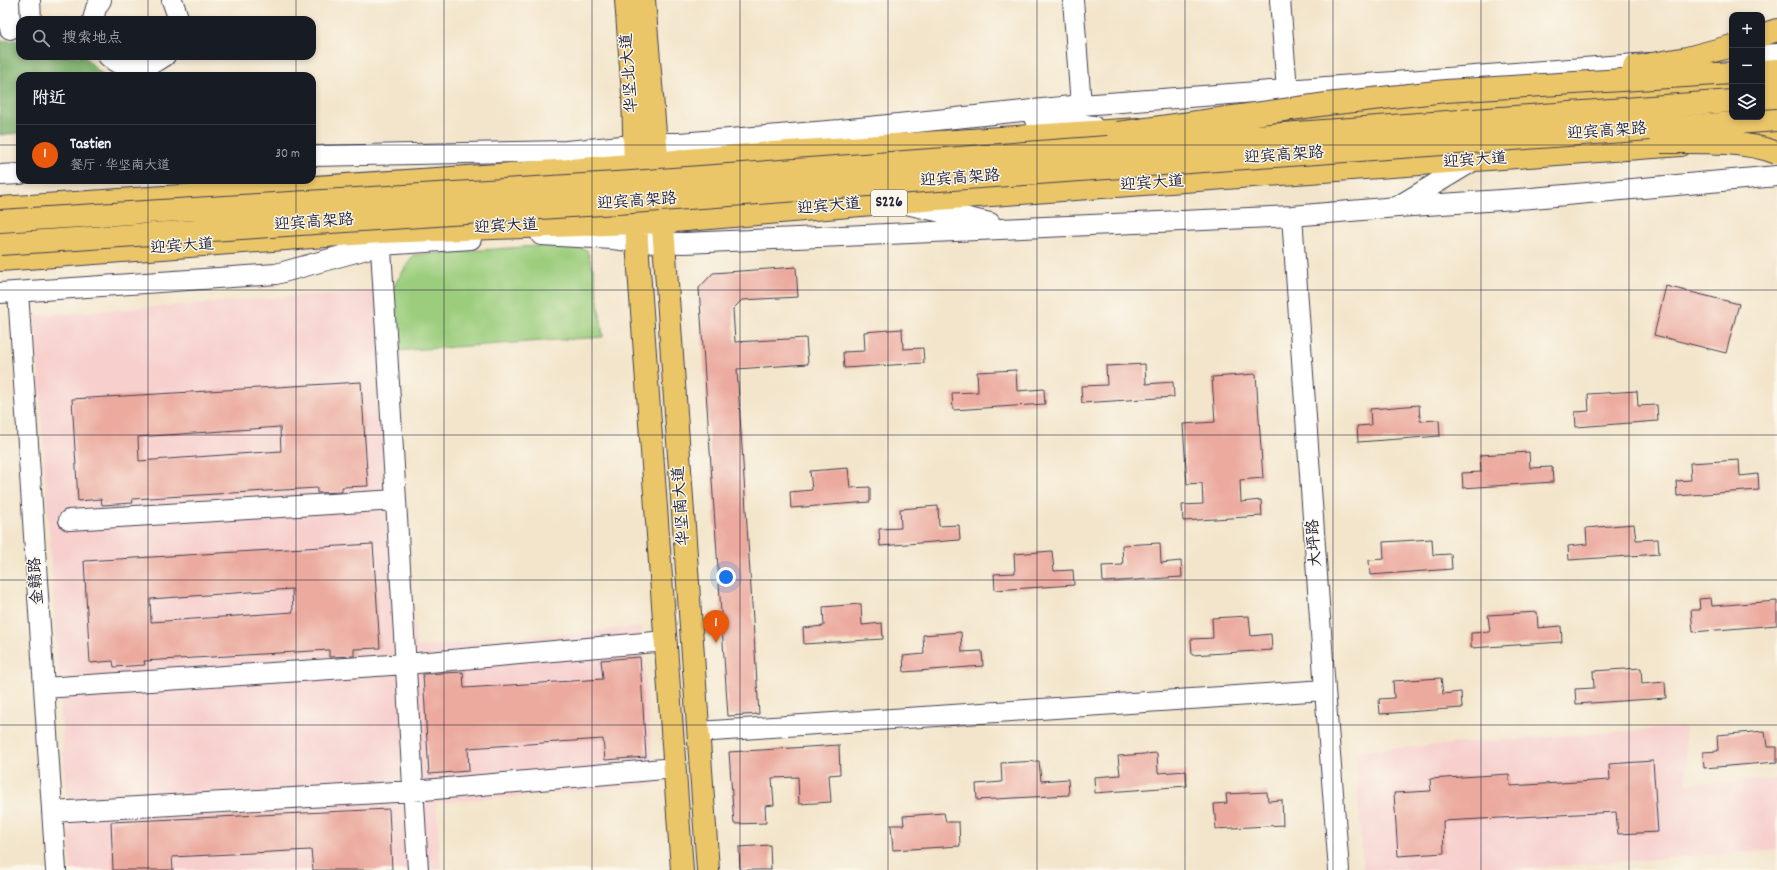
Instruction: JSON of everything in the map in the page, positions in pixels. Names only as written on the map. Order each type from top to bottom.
[{"type":"main road","name":"华坚北大道","points":[[626,0],[633,94],[634,155]]},
{"type":"main road","name":"华坚北大道","points":[[644,0],[656,153]]},
{"type":"main road","points":[[1765,35],[1777,30]]},
{"type":"main road","points":[[908,162],[1327,104],[1611,71],[1687,58],[1729,47]]},
{"type":"main road","points":[[1765,71],[1777,70]]},
{"type":"main road","points":[[1446,91],[1729,73]]},
{"type":"main road","points":[[1765,85],[1777,84]]},
{"type":"main road","points":[[316,182],[656,153],[1119,130],[1729,88]]},
{"type":"main road","points":[[1765,99],[1777,98]]},
{"type":"main road","name":"迎宾高架路","points":[[0,221],[632,182],[1729,102]]},
{"type":"main road","name":"迎宾高架路","points":[[3,248],[1777,120]]},
{"type":"main road","points":[[1429,146],[1698,142],[1773,147]]},
{"type":"main road","name":"迎宾大道","points":[[3,248],[663,232],[896,202],[1473,161],[1773,147]]},
{"type":"main road","name":"华坚南大道","points":[[656,153],[663,232],[708,870]]},
{"type":"main road","name":"华坚南大道","points":[[634,155],[637,232],[682,870]]},
{"type":"main road","points":[[0,208],[287,184]]},
{"type":"main road","points":[[0,213],[271,204]]},
{"type":"street","points":[[9,0],[10,29]]},
{"type":"street","points":[[30,0],[31,16]]},
{"type":"street","points":[[94,16],[96,8],[101,0]]},
{"type":"street","points":[[172,0],[178,16]]},
{"type":"street","points":[[1073,0],[1081,105]]},
{"type":"street","points":[[1280,0],[1287,90]]},
{"type":"street","points":[[1765,55],[1777,54]]},
{"type":"street","points":[[656,153],[680,143],[832,131],[1008,114],[1081,105],[1729,57]]},
{"type":"street","points":[[112,60],[143,72],[159,60]]},
{"type":"street","points":[[1008,114],[1119,130]]},
{"type":"street","points":[[316,156],[566,151],[634,155]]},
{"type":"street","points":[[1397,207],[1473,161]]},
{"type":"street","points":[[0,175],[16,174]]},
{"type":"street","points":[[663,232],[685,243],[1292,216],[1532,198],[1777,176]]},
{"type":"street","points":[[896,202],[1015,229]]},
{"type":"street","name":"大坪路","points":[[1292,216],[1339,870]]},
{"type":"street","points":[[9,292],[276,274],[381,239],[418,870]]},
{"type":"street","name":"金赣路","points":[[9,292],[44,688],[56,870]]},
{"type":"street","points":[[69,520],[396,500]]},
{"type":"street","points":[[44,688],[406,664],[666,641]]},
{"type":"street","points":[[698,732],[1325,690]]},
{"type":"street","points":[[52,812],[413,791],[675,768]]},
{"type":"shaded area","points":[[392,289],[394,351],[416,647],[641,627],[655,785],[436,803],[441,870],[71,870],[35,316]]},
{"type":"shaded area","points":[[1685,727],[1687,784],[1777,779],[1777,850],[1507,870],[1363,870],[1355,751]]},
{"type":"green space","points":[[16,40],[16,60],[88,60],[100,72],[16,72],[16,133],[0,135],[0,41]]},
{"type":"green space","points":[[564,244],[587,250],[594,271],[603,337],[394,351],[392,289],[413,255]]},
{"type":"building","points":[[796,267],[798,297],[742,300],[733,309],[735,342],[806,338],[808,364],[737,369],[759,714],[728,716],[699,288],[713,273]]},
{"type":"building","points":[[1666,286],[1739,304],[1726,353],[1654,335]]},
{"type":"building","points":[[902,329],[903,349],[923,348],[924,363],[844,368],[843,352],[865,351],[864,332]]},
{"type":"building","points":[[1145,364],[1146,384],[1173,382],[1174,397],[1082,403],[1081,386],[1107,385],[1106,366]]},
{"type":"building","points":[[1016,370],[1017,391],[1044,389],[1045,404],[953,410],[952,393],[978,392],[977,372]]},
{"type":"building","points":[[1256,374],[1263,478],[1240,480],[1241,502],[1261,500],[1262,516],[1183,521],[1182,505],[1203,504],[1202,483],[1187,484],[1183,424],[1215,422],[1212,377]]},
{"type":"building","points":[[361,382],[368,486],[342,487],[342,492],[317,493],[317,488],[132,499],[133,503],[102,505],[101,499],[78,501],[72,399]],"holes":[[[280,427],[281,451],[139,461],[138,437]]]},
{"type":"building","points":[[1637,391],[1638,406],[1657,405],[1658,421],[1576,427],[1575,412],[1589,411],[1588,394]]},
{"type":"building","points":[[1419,405],[1420,421],[1439,420],[1440,436],[1358,442],[1357,426],[1371,425],[1370,409]]},
{"type":"building","points":[[1529,452],[1530,468],[1552,467],[1553,482],[1463,488],[1462,473],[1481,472],[1480,455]]},
{"type":"building","points":[[1739,460],[1740,476],[1758,474],[1759,490],[1677,496],[1676,481],[1691,480],[1690,463]]},
{"type":"building","points":[[848,468],[850,488],[870,487],[870,502],[791,508],[790,492],[812,490],[810,471]]},
{"type":"building","points":[[938,506],[939,526],[959,525],[960,540],[880,546],[879,529],[901,528],[900,509]]},
{"type":"building","points":[[1634,524],[1636,540],[1658,539],[1659,554],[1569,560],[1568,546],[1587,544],[1586,528]]},
{"type":"building","points":[[1432,539],[1433,555],[1451,554],[1452,569],[1370,575],[1369,560],[1384,559],[1383,542]]},
{"type":"building","points":[[1160,543],[1161,563],[1181,561],[1182,577],[1103,582],[1102,566],[1123,565],[1122,545]]},
{"type":"building","points":[[373,544],[380,648],[354,649],[354,656],[329,657],[329,650],[144,661],[145,665],[114,667],[113,661],[90,663],[84,561]],"holes":[[[292,589],[293,612],[151,622],[150,599]]]},
{"type":"building","points":[[1052,551],[1054,571],[1073,570],[1074,585],[995,590],[994,574],[1015,573],[1014,554]]},
{"type":"building","points":[[1711,598],[1712,606],[1777,601],[1777,625],[1693,632],[1691,610],[1700,610],[1699,599]]},
{"type":"building","points":[[861,604],[862,625],[882,623],[883,639],[804,644],[803,628],[824,626],[823,607]]},
{"type":"building","points":[[1537,612],[1538,628],[1561,626],[1562,642],[1471,648],[1471,633],[1490,632],[1488,615]]},
{"type":"building","points":[[1249,616],[1251,636],[1271,634],[1272,650],[1192,655],[1191,639],[1213,638],[1212,618]]},
{"type":"building","points":[[961,632],[962,652],[982,651],[983,666],[904,672],[903,656],[924,654],[923,635]]},
{"type":"building","points":[[640,657],[646,757],[605,760],[603,739],[468,748],[469,771],[429,774],[423,674],[463,672],[464,688],[603,679],[601,660]]},
{"type":"building","points":[[1641,668],[1642,684],[1665,682],[1666,698],[1576,704],[1575,689],[1594,688],[1593,671]]},
{"type":"building","points":[[1441,678],[1443,694],[1461,692],[1462,708],[1380,714],[1379,699],[1394,698],[1393,681]]},
{"type":"building","points":[[1765,731],[1767,747],[1777,747],[1777,762],[1704,768],[1703,752],[1718,751],[1717,735]]},
{"type":"building","points":[[839,745],[840,774],[829,775],[831,802],[799,804],[798,777],[772,778],[774,805],[765,806],[766,823],[734,824],[729,752]]},
{"type":"building","points":[[1157,753],[1158,773],[1186,771],[1187,786],[1095,793],[1094,777],[1120,775],[1118,756]]},
{"type":"building","points":[[1039,761],[1041,781],[1068,779],[1069,795],[977,800],[976,784],[1002,782],[1001,763]]},
{"type":"building","points":[[1653,761],[1658,832],[1618,834],[1616,812],[1443,821],[1444,853],[1398,856],[1394,793],[1431,791],[1430,779],[1509,774],[1510,786],[1610,780],[1609,764]]},
{"type":"building","points":[[1267,792],[1268,801],[1282,800],[1283,825],[1216,829],[1214,804],[1227,803],[1226,794]]},
{"type":"building","points":[[389,809],[392,870],[313,870],[311,850],[172,857],[173,870],[113,870],[111,822]]},
{"type":"building","points":[[944,813],[946,822],[959,822],[960,846],[893,850],[891,825],[904,825],[903,816]]},
{"type":"building","points":[[770,845],[771,870],[740,870],[739,847]]},
{"type":"place","name":"Tastien","points":[[716,643]]}]
